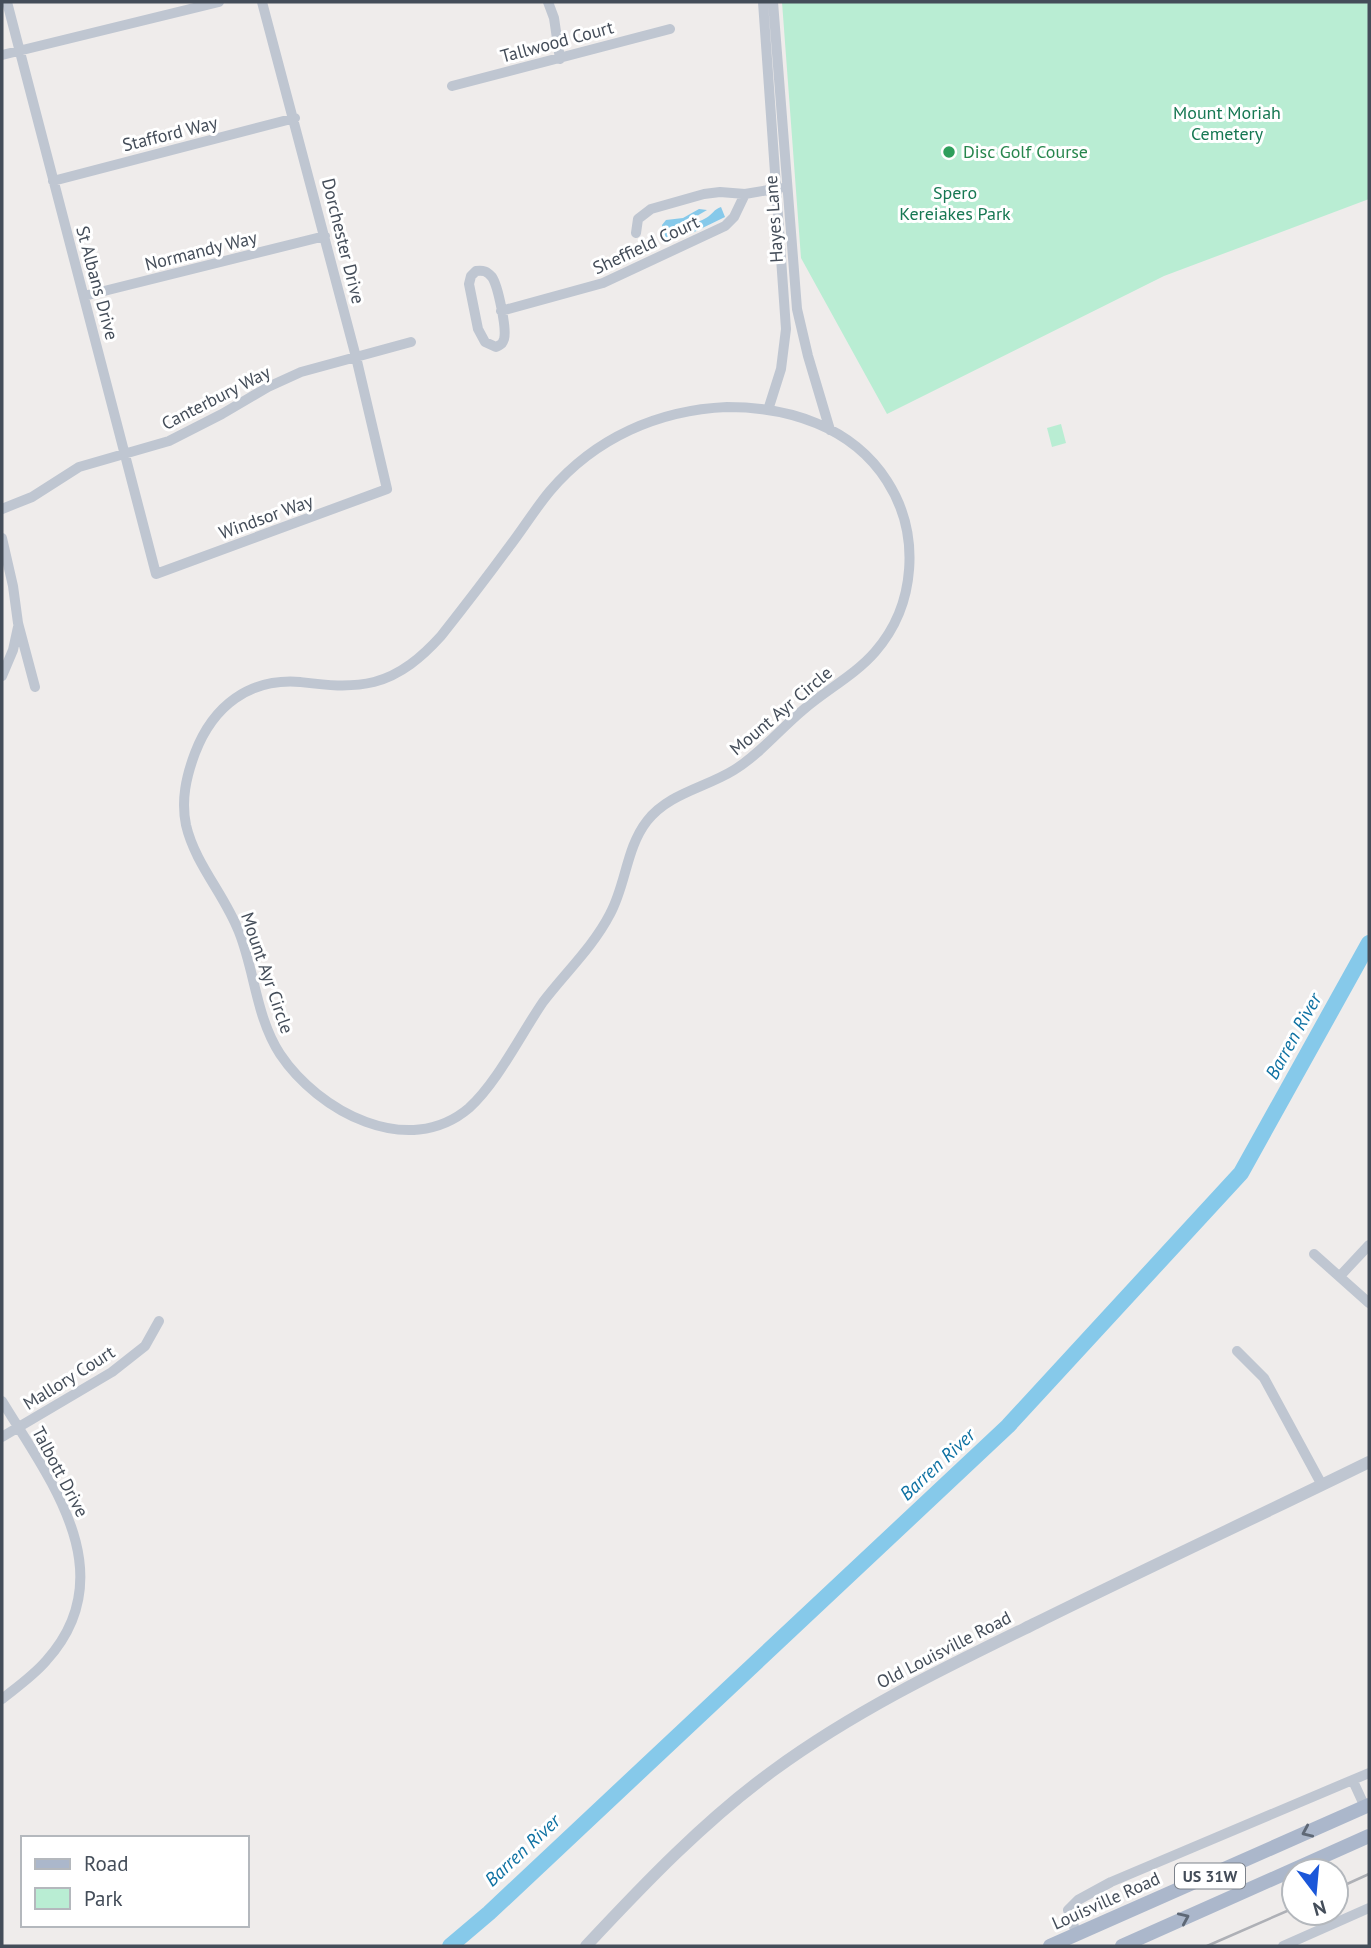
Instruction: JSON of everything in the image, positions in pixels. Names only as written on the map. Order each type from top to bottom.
[{"type":"main road","name":"Louisville Road","points":[[1050,1946],[1368,1809]]},
{"type":"main road","name":"US 31W","points":[[1122,1946],[1369,1836]]},
{"type":"street","name":"St Albans Drive","points":[[7,2],[156,574]]},
{"type":"street","points":[[2,55],[219,2]]},
{"type":"street","name":"Dorchester Drive","points":[[262,2],[295,118],[387,489]]},
{"type":"street","points":[[548,2],[554,18],[560,59]]},
{"type":"street","name":"Hayes Lane","points":[[763,2],[786,329],[781,369],[768,410]]},
{"type":"street","name":"Hayes Lane","points":[[773,2],[797,309],[807,356],[830,430]]},
{"type":"street","name":"Tallwood Court","points":[[452,86],[670,29]]},
{"type":"street","name":"Stafford Way","points":[[53,181],[295,118]]},
{"type":"street","points":[[636,233],[638,219],[651,209],[712,193],[745,194],[787,187]]},
{"type":"street","name":"Sheffield Court","points":[[501,311],[594,286],[722,228],[734,217],[745,194]]},
{"type":"street","name":"Normandy Way","points":[[84,296],[325,236]]},
{"type":"street","points":[[485,271],[492,277],[501,311],[504,338],[498,346],[491,346],[480,335],[475,318],[469,284],[474,272],[485,271]]},
{"type":"street","name":"Canterbury Way","points":[[2,509],[32,497],[79,467],[169,441],[301,372],[411,342]]},
{"type":"street","name":"Mount Ayr Circle","points":[[727,407],[768,410],[793,415],[830,430],[861,451],[879,470],[896,496],[905,520],[909,546],[907,585],[896,619],[884,640],[865,663],[804,709],[748,760],[722,777],[679,795],[653,814],[634,842],[621,888],[609,917],[546,999],[474,1104],[445,1122],[409,1131],[379,1127],[349,1115],[304,1081],[275,1045],[264,1020],[240,934],[226,903],[191,842],[185,821],[184,793],[195,752],[208,726],[228,703],[254,687],[284,682],[330,686],[361,684],[390,677],[411,665],[441,636],[561,479],[617,436],[650,421],[692,410],[727,407]]},
{"type":"street","name":"Windsor Way","points":[[156,574],[387,489]]},
{"type":"street","points":[[2,538],[18,623],[35,687]]},
{"type":"street","points":[[2,676],[13,650],[18,623]]},
{"type":"street","points":[[1340,1276],[1369,1245]]},
{"type":"street","points":[[1314,1254],[1369,1303]]},
{"type":"street","name":"Mallory Court","points":[[2,1437],[95,1384],[121,1366],[145,1346],[159,1321]]},
{"type":"street","points":[[1237,1351],[1264,1378],[1322,1485]]},
{"type":"street","name":"Talbott Drive","points":[[2,1401],[51,1482],[72,1524],[80,1555],[81,1585],[75,1613],[55,1650],[36,1671],[2,1699]]},
{"type":"street","name":"Old Louisville Road","points":[[586,1946],[667,1863],[734,1801],[827,1733],[969,1655],[1369,1462]]},
{"type":"street","points":[[1077,1934],[1068,1910],[1078,1900],[1111,1882],[1369,1773]]},
{"type":"street","points":[[1353,1781],[1368,1809]]},
{"type":"street","points":[[1283,1946],[1369,1908]]},
{"type":"green space","name":"Spero Kereiakes Park","points":[[782,2],[1367,2],[1369,199],[1164,276],[887,414],[801,258]]},
{"type":"green space","points":[[1061,424],[1066,443],[1052,447],[1047,428]]},
{"type":"water","points":[[721,207],[725,217],[688,235],[686,232],[690,227]]},
{"type":"water","points":[[699,209],[707,210],[685,223],[679,239],[664,242],[662,225],[666,220],[683,218]]},
{"type":"waterway","name":"Barren River","points":[[450,1946],[489,1913],[1008,1426],[1241,1173],[1369,943]]},
{"type":"railway","points":[[1350,1883],[1369,1874]]},
{"type":"railway","points":[[1207,1946],[1280,1914]]},
{"type":"place","name":"Disc Golf Course","points":[[949,152]]},
{"type":"park label","name":"Mount Moriah Cemetery","points":[[1227,123]]}]
